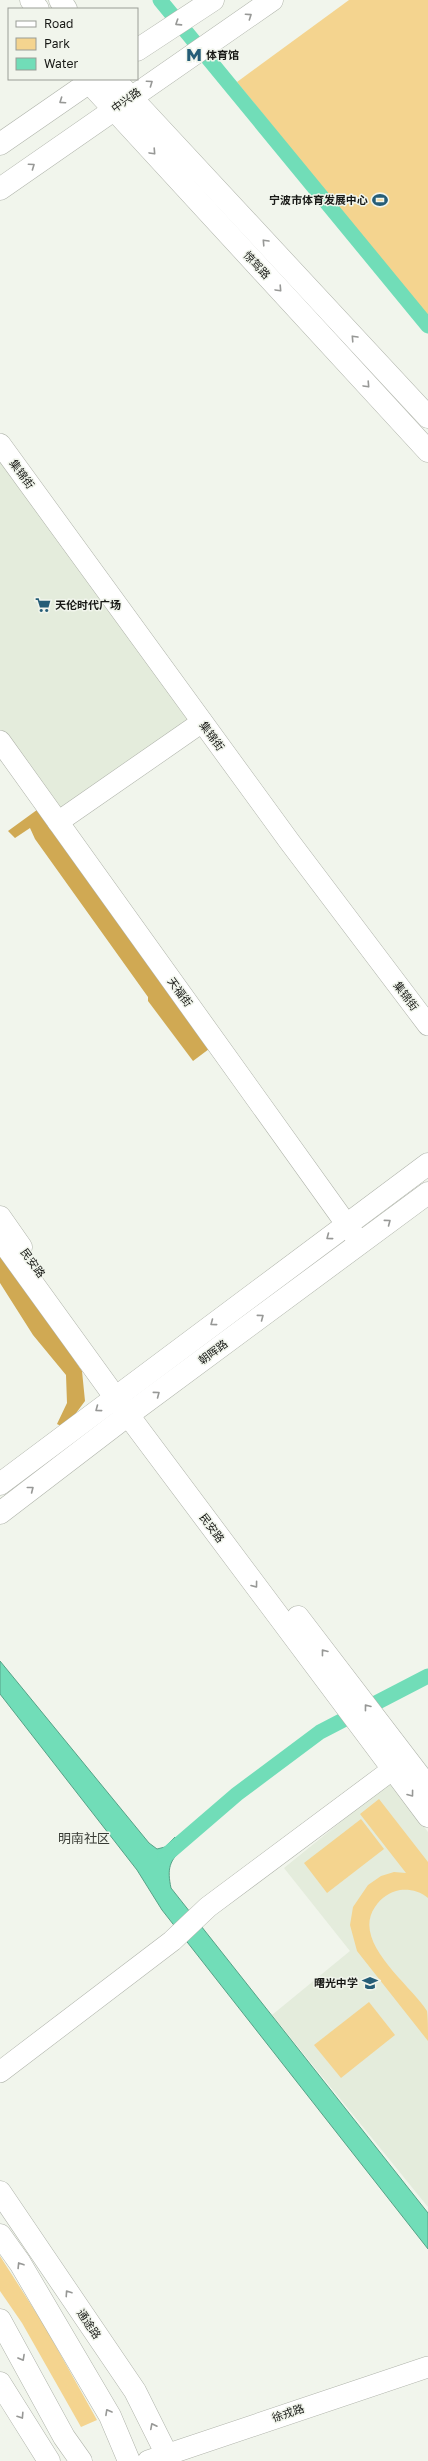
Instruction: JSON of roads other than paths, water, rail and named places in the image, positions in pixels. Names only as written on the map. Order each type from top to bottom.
[{"type":"main road","points":[[31,0],[37,8]]},
{"type":"main road","name":"中兴路","points":[[0,189],[174,66],[272,0]]},
{"type":"main road","points":[[145,45],[209,3]]},
{"type":"main road","points":[[0,144],[90,80]]},
{"type":"main road","name":"惊驾路","points":[[90,80],[122,103],[428,417]]},
{"type":"main road","name":"惊驾路","points":[[114,80],[122,103],[428,451]]},
{"type":"main road","name":"朝晖路","points":[[0,1484],[119,1393],[428,1164]]},
{"type":"main road","name":"朝晖路","points":[[0,1513],[133,1412],[428,1193]]},
{"type":"main road","name":"民安路","points":[[0,1217],[119,1393]]},
{"type":"main road","name":"民安路","points":[[0,1238],[379,1736],[428,1786]]},
{"type":"main road","name":"民安路","points":[[379,1736],[393,1769],[428,1816]]},
{"type":"main road","name":"通途路","points":[[0,2192],[135,2391],[162,2458]]},
{"type":"main road","points":[[0,2235],[20,2263],[110,2416],[129,2461]]},
{"type":"main road","points":[[0,2320],[64,2437],[81,2461]]},
{"type":"main road","points":[[0,2383],[49,2461]]},
{"type":"street","name":"集锦街","points":[[0,444],[202,722],[428,1025]]},
{"type":"street","points":[[58,822],[202,722]]},
{"type":"street","name":"天福街","points":[[0,741],[360,1243]]},
{"type":"street","points":[[0,2072],[172,1941],[208,1907],[393,1769]]},
{"type":"street","name":"徐戎路","points":[[162,2458],[428,2367]]},
{"type":"water","points":[[0,1661],[149,1843],[157,1849],[165,1847],[175,1837],[184,1848],[179,1852],[170,1865],[169,1875],[171,1888],[428,2213],[428,2249],[162,1910],[137,1870],[0,1694]]},
{"type":"waterway","points":[[160,0],[428,326]]},
{"type":"waterway","points":[[165,1856],[237,1794],[320,1732],[428,1676]]},
{"type":"place","name":"体育馆","points":[[194,55]]},
{"type":"place","name":"宁波市体育发展中心","points":[[380,200]]},
{"type":"place","name":"天伦时代广场","points":[[43,605]]},
{"type":"place","name":"曙光中学","points":[[370,1983]]},
{"type":"district","name":"明南社区","points":[[84,1838]]}]
